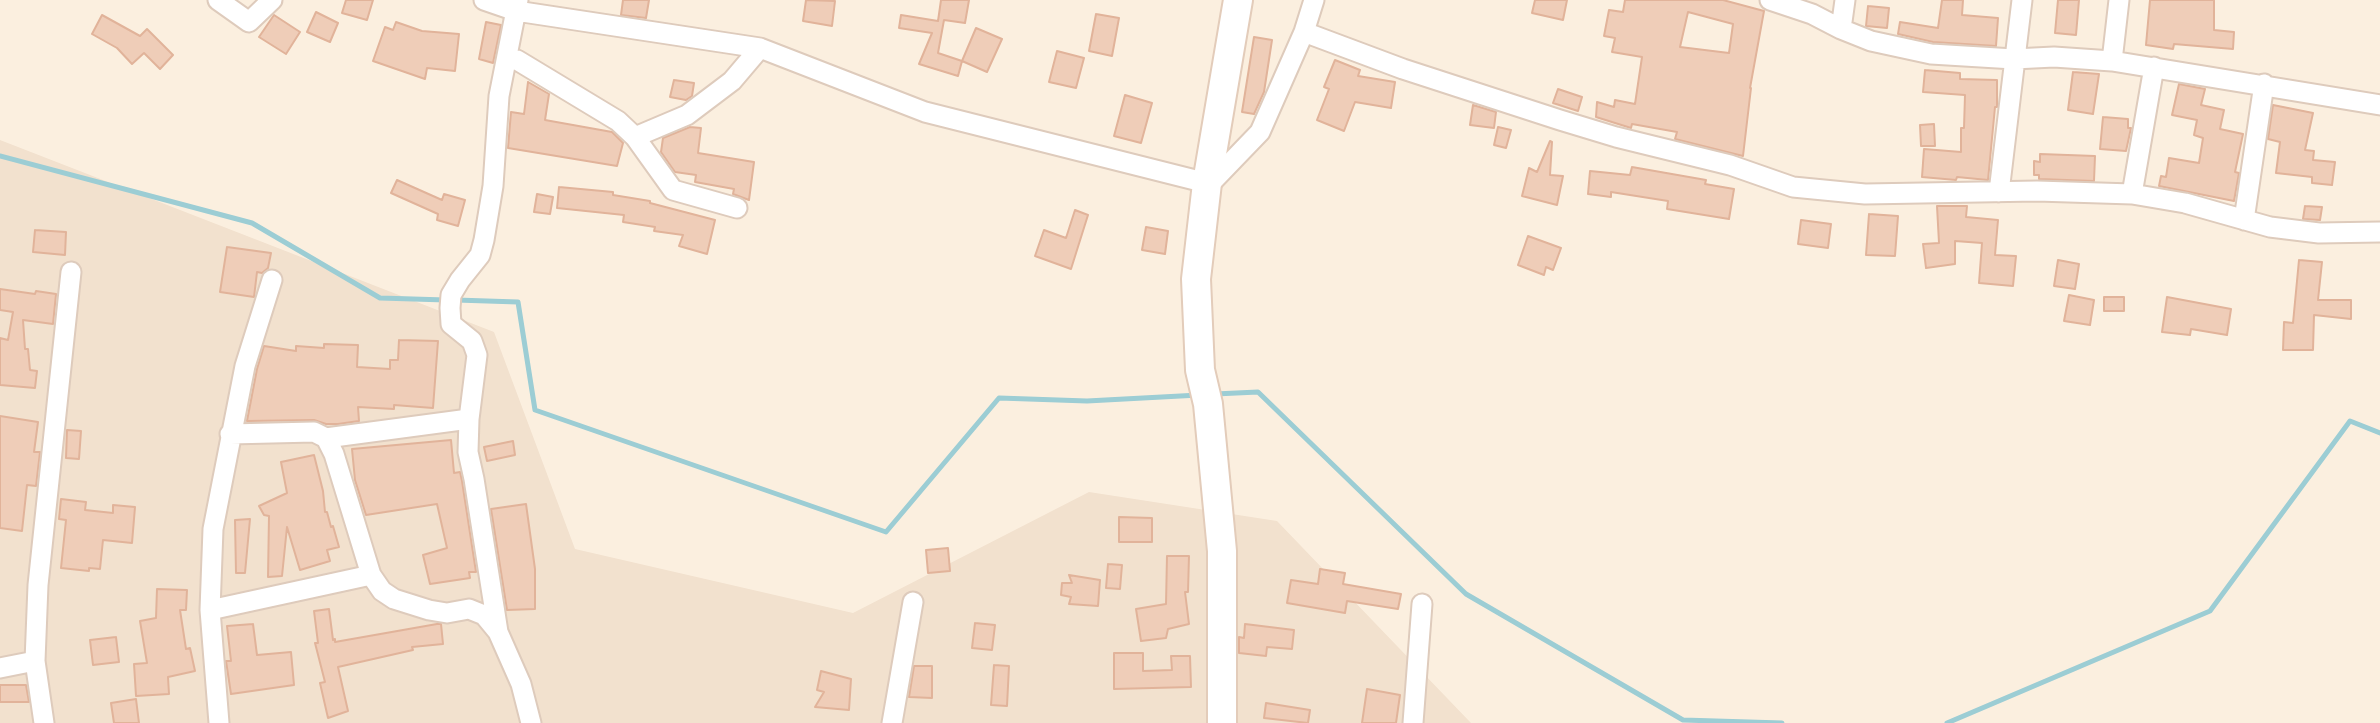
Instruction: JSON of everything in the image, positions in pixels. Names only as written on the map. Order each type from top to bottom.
[{"type":"street","points":[[484,0],[760,48],[925,111],[1206,185]]},
{"type":"street","points":[[1222,723],[1222,551],[1208,404],[1200,370],[1196,279],[1206,185],[1238,0]]},
{"type":"street","points":[[1206,185],[1259,132],[1304,32],[1314,0]]},
{"type":"street","points":[[1770,0],[1812,14],[1871,41],[1931,54],[2112,61],[2380,105]]},
{"type":"street","points":[[1841,29],[1845,0]]},
{"type":"street","points":[[1999,192],[2022,0]]},
{"type":"street","points":[[2112,61],[2119,0]]},
{"type":"street","points":[[225,5],[249,22],[270,1]]},
{"type":"street","points":[[493,186],[499,96],[517,5]]},
{"type":"street","points":[[1304,32],[1403,69],[1560,120],[1616,137],[1730,164],[1793,187],[1865,194],[2132,194],[2185,203],[2270,227],[2319,233],[2380,232]]},
{"type":"street","points":[[635,137],[687,115],[732,81],[760,48]]},
{"type":"street","points":[[495,146],[517,60]]},
{"type":"street","points":[[517,60],[618,121],[635,137],[673,190],[737,208]]},
{"type":"street","points":[[517,60],[480,255],[460,280],[450,302],[451,324],[471,341],[477,355],[467,452],[474,479],[498,632],[521,684],[531,723]]},
{"type":"street","points":[[2132,194],[2154,67]]},
{"type":"street","points":[[2244,219],[2264,84]]},
{"type":"street","points":[[44,723],[35,662],[38,585],[71,272]]},
{"type":"street","points":[[219,723],[211,610],[213,529],[245,366],[272,280]]},
{"type":"street","points":[[230,434],[314,432],[326,438],[469,419]]},
{"type":"street","points":[[326,438],[334,454],[371,575],[382,591],[394,599],[429,610],[447,613],[469,609],[484,615],[498,632]]},
{"type":"street","points":[[211,610],[371,575]]},
{"type":"street","points":[[892,723],[913,602]]},
{"type":"street","points":[[1413,723],[1422,604]]},
{"type":"street","points":[[0,667],[35,662]]},
{"type":"shaded area","points":[[0,140],[494,332],[575,549],[853,613],[1089,492],[1277,521],[1471,723],[0,723]]},
{"type":"building","points":[[346,0],[373,0],[367,20],[342,13]]},
{"type":"building","points":[[623,0],[649,0],[646,18],[621,15]]},
{"type":"building","points":[[806,0],[835,1],[832,26],[803,21]]},
{"type":"building","points":[[941,0],[969,0],[965,23],[944,20],[938,53],[962,61],[958,76],[919,64],[932,33],[899,28],[901,15],[938,21]]},
{"type":"building","points":[[1535,0],[1567,0],[1563,20],[1532,13]]},
{"type":"building","points":[[1625,0],[1723,0],[1764,11],[1750,88],[1743,156],[1675,139],[1677,132],[1632,124],[1631,128],[1596,117],[1597,102],[1614,107],[1615,100],[1635,104],[1642,57],[1612,52],[1615,38],[1604,36],[1609,10],[1623,12]],"holes":[[[1688,12],[1733,24],[1729,53],[1680,47]]]},
{"type":"building","points":[[1942,0],[1963,0],[1962,15],[1998,18],[1996,46],[1933,42],[1898,34],[1900,22],[1938,28]]},
{"type":"building","points":[[2058,0],[2079,0],[2076,35],[2055,33]]},
{"type":"building","points":[[2150,0],[2214,0],[2214,30],[2234,32],[2233,49],[2174,44],[2173,49],[2146,45]]},
{"type":"building","points":[[1868,6],[1889,8],[1887,28],[1866,26]]},
{"type":"building","points":[[316,12],[338,23],[330,42],[307,32]]},
{"type":"building","points":[[1096,14],[1119,18],[1112,56],[1089,51]]},
{"type":"building","points":[[102,15],[140,36],[147,29],[173,55],[160,69],[144,53],[132,64],[117,48],[92,34]]},
{"type":"building","points":[[274,15],[300,32],[286,54],[259,37]]},
{"type":"building","points":[[396,22],[422,31],[459,34],[455,71],[427,68],[425,79],[373,61],[385,27],[393,30]]},
{"type":"building","points":[[486,22],[501,25],[493,63],[479,59]]},
{"type":"building","points":[[976,28],[1002,39],[987,72],[962,61]]},
{"type":"building","points":[[1254,37],[1272,40],[1264,92],[1254,114],[1242,112]]},
{"type":"building","points":[[1057,51],[1084,58],[1076,88],[1049,82]]},
{"type":"building","points":[[1335,60],[1360,70],[1358,76],[1395,82],[1391,108],[1355,102],[1344,131],[1317,120],[1329,89],[1324,87]]},
{"type":"building","points":[[1925,70],[1960,73],[1960,79],[1997,80],[1997,107],[1988,180],[1922,177],[1924,149],[1961,152],[1965,95],[1923,92]]},
{"type":"building","points":[[2073,72],[2099,74],[2093,114],[2068,110]]},
{"type":"building","points":[[674,80],[694,83],[692,96],[686,100],[670,97]]},
{"type":"building","points":[[528,82],[549,94],[545,120],[612,132],[623,143],[617,166],[508,148],[511,112],[524,114]]},
{"type":"building","points":[[2179,84],[2205,89],[2201,105],[2224,110],[2220,129],[2243,134],[2235,172],[2239,173],[2234,201],[2159,186],[2161,176],[2166,177],[2169,158],[2199,163],[2203,138],[2194,135],[2197,120],[2172,115]]},
{"type":"building","points":[[1558,89],[1582,97],[1578,111],[1553,103]]},
{"type":"building","points":[[1125,95],[1152,103],[1141,143],[1114,136]]},
{"type":"building","points":[[1473,105],[1496,112],[1494,128],[1470,125]]},
{"type":"building","points":[[2273,105],[2313,113],[2305,150],[2314,151],[2313,160],[2335,162],[2332,185],[2312,183],[2312,177],[2276,173],[2280,142],[2268,139]]},
{"type":"building","points":[[2103,117],[2128,119],[2128,128],[2131,128],[2126,151],[2100,149]]},
{"type":"building","points":[[1934,124],[1935,146],[1921,146],[1920,125]]},
{"type":"building","points":[[690,127],[701,128],[698,153],[754,162],[749,200],[733,194],[734,189],[695,182],[696,175],[675,172],[661,152],[663,138]]},
{"type":"building","points":[[1498,127],[1511,130],[1506,148],[1494,145]]},
{"type":"building","points":[[1550,141],[1550,175],[1563,176],[1557,205],[1522,196],[1529,168],[1537,172]]},
{"type":"building","points":[[2040,154],[2095,156],[2094,181],[2039,179],[2039,175],[2034,175],[2034,161],[2040,162]]},
{"type":"building","points":[[1632,167],[1706,180],[1705,184],[1734,189],[1729,219],[1667,209],[1668,201],[1611,192],[1611,197],[1588,194],[1590,171],[1630,175]]},
{"type":"building","points":[[397,180],[442,200],[444,194],[465,200],[458,226],[437,220],[438,214],[391,193]]},
{"type":"building","points":[[559,187],[613,192],[613,195],[650,201],[715,220],[707,254],[679,246],[683,235],[654,231],[655,227],[623,222],[624,215],[557,208]]},
{"type":"building","points":[[537,194],[553,197],[550,214],[534,212]]},
{"type":"building","points":[[1937,206],[1967,206],[1966,217],[1998,220],[1995,255],[2016,256],[2013,286],[1979,283],[1982,243],[1955,241],[1955,264],[1926,268],[1923,244],[1939,243]]},
{"type":"building","points":[[2305,206],[2322,207],[2320,220],[2303,219]]},
{"type":"building","points":[[1075,210],[1088,215],[1071,269],[1035,256],[1044,230],[1066,238]]},
{"type":"building","points":[[1869,214],[1898,216],[1895,256],[1866,255]]},
{"type":"building","points":[[1801,220],[1831,224],[1828,248],[1798,244]]},
{"type":"building","points":[[1146,227],[1168,231],[1165,254],[1142,250]]},
{"type":"building","points":[[35,230],[66,232],[65,255],[33,252]]},
{"type":"building","points":[[1528,236],[1561,248],[1553,270],[1546,267],[1544,275],[1518,265]]},
{"type":"building","points":[[227,247],[271,253],[268,268],[262,273],[257,272],[254,297],[220,292]]},
{"type":"building","points":[[2058,260],[2079,264],[2075,289],[2054,286]]},
{"type":"building","points":[[2299,260],[2322,262],[2318,300],[2351,300],[2351,319],[2314,315],[2313,350],[2283,350],[2284,322],[2293,323]]},
{"type":"building","points":[[0,289],[56,294],[53,324],[23,320],[30,370],[37,371],[35,388],[0,385],[0,338],[8,340],[13,312],[0,310]]},
{"type":"building","points":[[2069,295],[2094,300],[2090,325],[2064,321]]},
{"type":"building","points":[[2104,297],[2124,297],[2124,311],[2104,311]]},
{"type":"building","points":[[2167,297],[2231,309],[2227,335],[2191,329],[2190,335],[2162,332]]},
{"type":"building","points":[[399,340],[438,341],[433,408],[394,405],[394,409],[358,407],[359,421],[338,424],[314,420],[247,421],[264,346],[296,351],[296,346],[324,348],[324,344],[358,345],[357,367],[390,369],[390,360],[398,360]]},
{"type":"building","points":[[0,416],[38,422],[34,452],[40,452],[36,486],[27,485],[22,531],[0,528]]},
{"type":"building","points":[[67,430],[81,431],[79,459],[66,458]]},
{"type":"building","points":[[451,440],[454,473],[460,472],[462,481],[476,572],[469,572],[470,578],[430,584],[423,555],[447,548],[437,504],[366,515],[355,480],[352,449]]},
{"type":"building","points":[[513,441],[515,455],[487,461],[484,447]]},
{"type":"building","points":[[314,455],[325,512],[331,527],[333,526],[339,547],[327,550],[330,561],[300,570],[287,527],[282,576],[268,577],[269,516],[264,515],[259,506],[287,493],[281,462]]},
{"type":"building","points":[[61,499],[86,502],[85,510],[113,513],[113,505],[135,507],[132,543],[103,540],[100,569],[89,568],[89,571],[61,568],[66,520],[59,519]]},
{"type":"building","points":[[526,504],[535,569],[535,609],[507,610],[491,509]]},
{"type":"building","points":[[1119,517],[1152,518],[1152,542],[1119,542]]},
{"type":"building","points":[[250,519],[245,573],[236,573],[235,520]]},
{"type":"building","points":[[948,548],[950,571],[928,573],[926,550]]},
{"type":"building","points":[[1167,556],[1189,556],[1188,592],[1185,592],[1189,624],[1168,629],[1166,638],[1141,641],[1136,609],[1166,604]]},
{"type":"building","points":[[1108,564],[1122,565],[1120,589],[1106,588]]},
{"type":"building","points":[[1320,569],[1345,573],[1343,584],[1401,594],[1398,609],[1347,601],[1345,613],[1287,603],[1291,580],[1318,584]]},
{"type":"building","points":[[1069,575],[1100,580],[1098,606],[1069,604],[1071,597],[1061,595],[1062,583],[1072,583]]},
{"type":"building","points":[[157,589],[187,590],[186,610],[180,610],[186,649],[190,648],[195,671],[168,677],[169,694],[136,696],[134,664],[147,663],[140,621],[156,618]]},
{"type":"building","points":[[329,609],[335,642],[441,624],[443,644],[412,647],[413,650],[338,667],[348,711],[328,718],[320,683],[325,682],[315,643],[318,643],[314,611]]},
{"type":"building","points":[[975,623],[995,625],[992,650],[972,648]]},
{"type":"building","points":[[253,624],[257,655],[291,652],[294,685],[231,694],[226,661],[231,661],[227,626]]},
{"type":"building","points":[[1245,624],[1294,630],[1292,649],[1267,647],[1266,656],[1239,653],[1239,637],[1244,638]]},
{"type":"building","points":[[116,637],[119,662],[93,665],[90,640]]},
{"type":"building","points":[[1114,653],[1143,653],[1143,671],[1172,670],[1171,656],[1190,656],[1191,687],[1114,689]]},
{"type":"building","points":[[994,665],[1009,666],[1007,706],[991,705]]},
{"type":"building","points":[[914,666],[932,666],[932,698],[909,697]]},
{"type":"building","points":[[821,671],[851,679],[849,710],[815,707],[824,692],[817,690]]},
{"type":"building","points":[[0,685],[26,685],[29,702],[0,702]]},
{"type":"building","points":[[1367,689],[1400,695],[1396,723],[1362,723]]},
{"type":"building","points":[[136,699],[139,723],[114,723],[111,703]]},
{"type":"building","points":[[1266,703],[1310,710],[1308,723],[1264,718]]},
{"type":"waterway","points":[[0,156],[252,223],[380,298],[446,300]]},
{"type":"waterway","points":[[456,300],[518,302],[535,410],[886,532],[999,398],[1087,401],[1199,395]]},
{"type":"waterway","points":[[1215,394],[1258,392],[1466,594],[1683,720],[1782,723]]},
{"type":"waterway","points":[[1947,723],[2210,611],[2350,421],[2380,433]]}]
